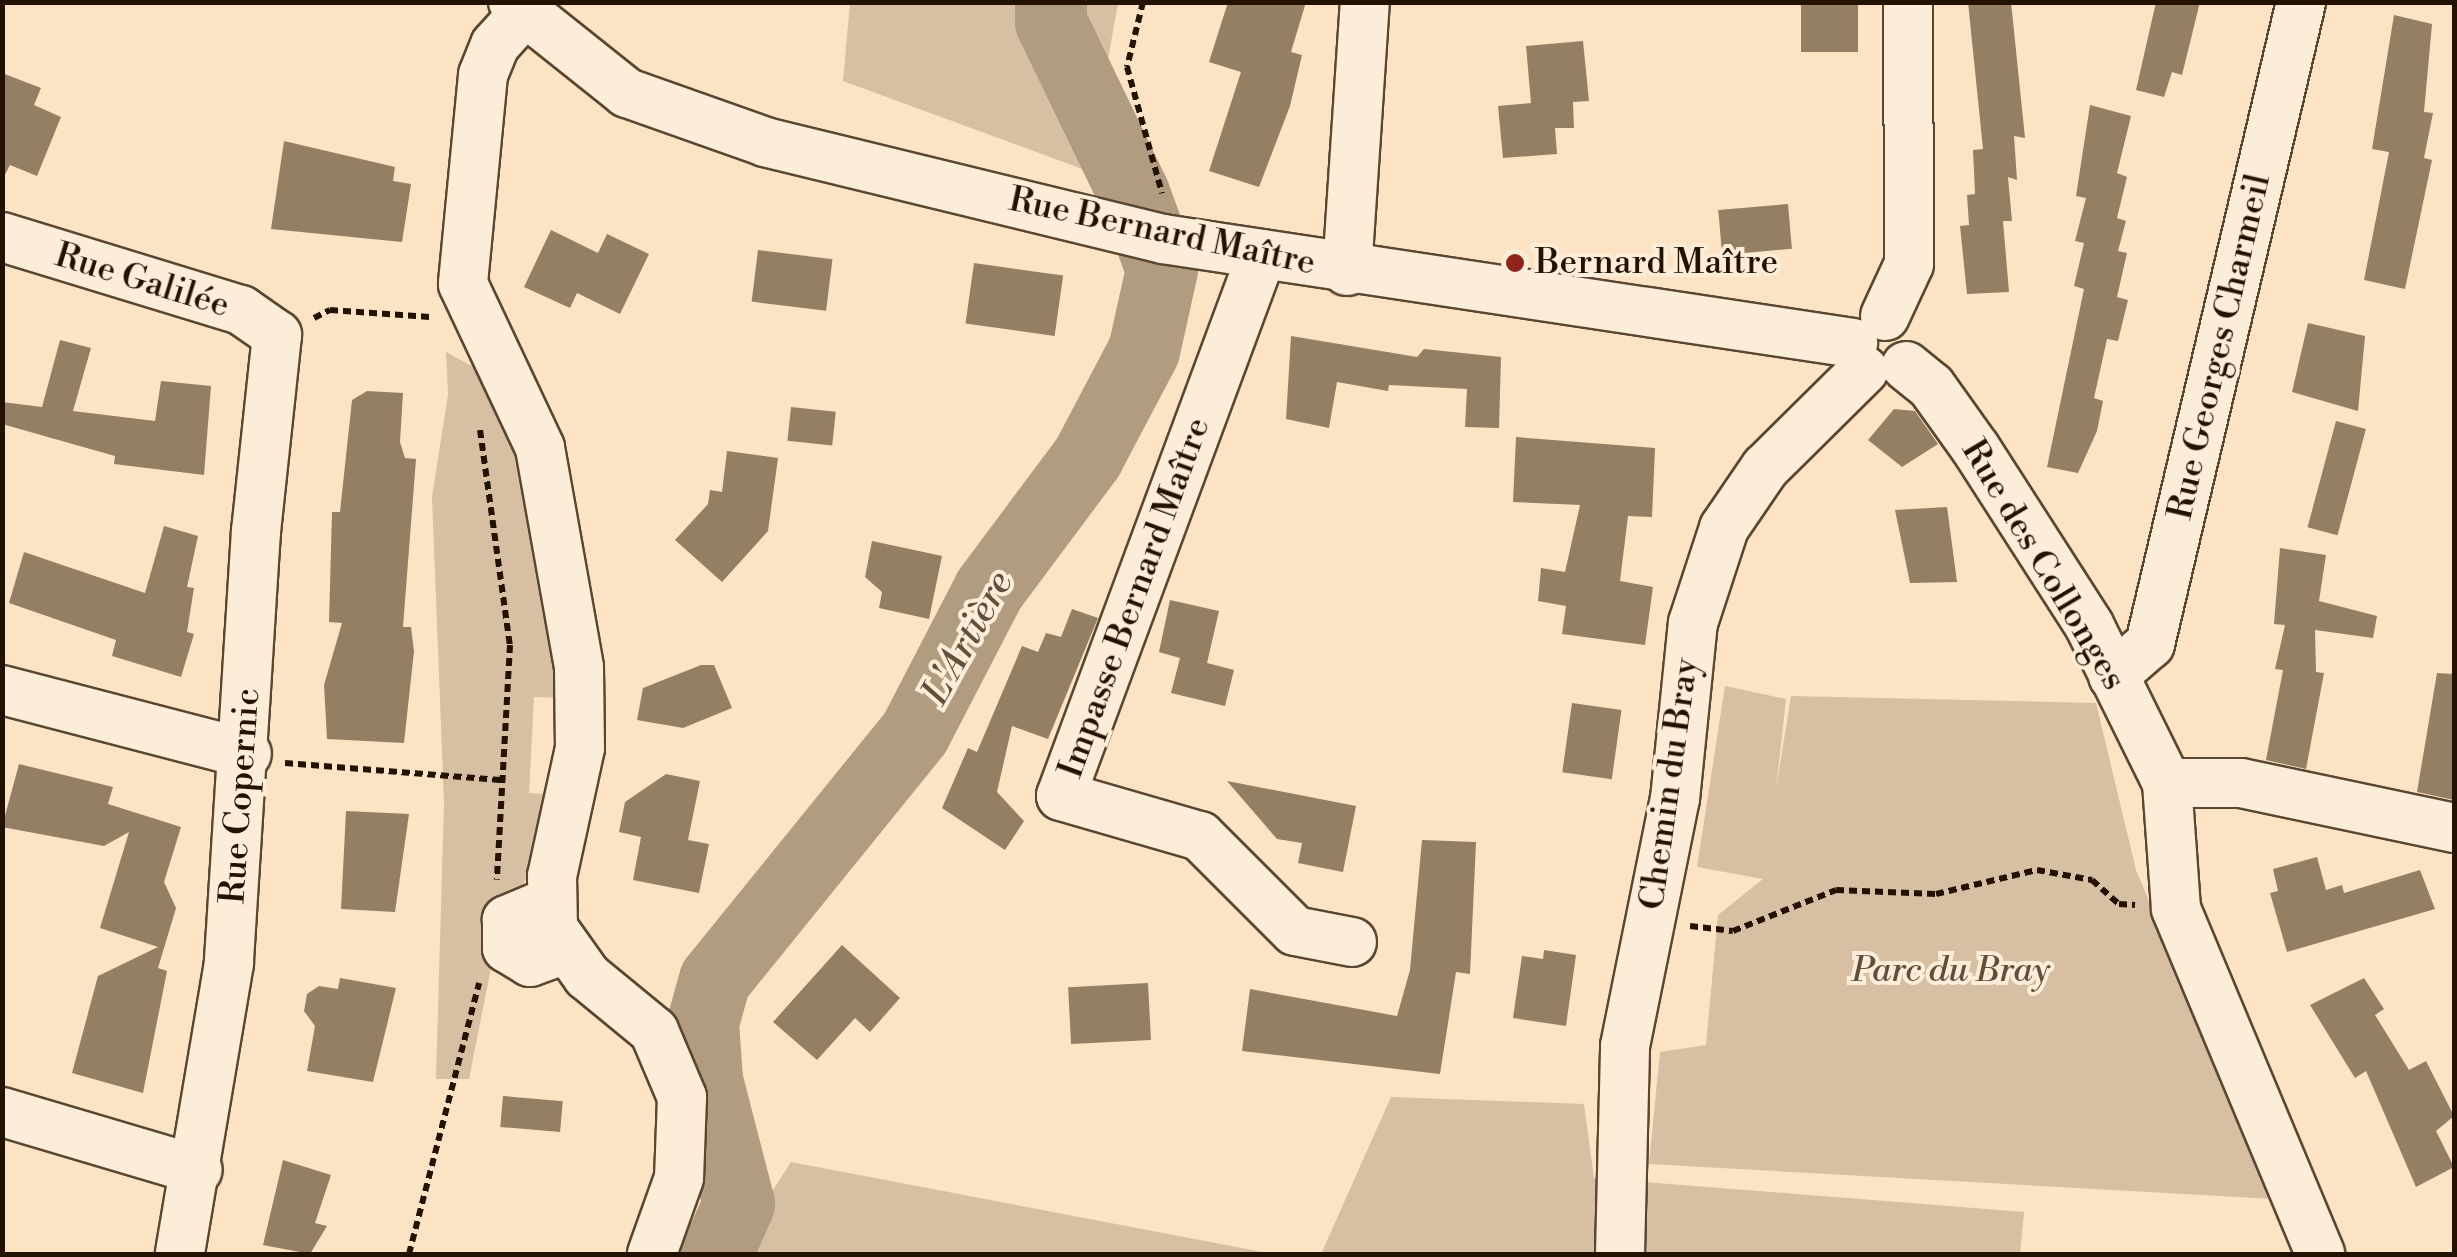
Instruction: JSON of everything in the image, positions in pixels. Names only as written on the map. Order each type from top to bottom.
[{"type":"street","points":[[1346,271],[1364,2]]},
{"type":"street","points":[[1877,349],[1910,244],[1908,2]]},
{"type":"street","name":"Rue Georges Charmeil","points":[[2113,676],[2150,644],[2301,2]]},
{"type":"street","name":"Rue Bernard Maître","points":[[518,8],[628,93],[693,118],[1144,234],[1346,271],[1877,349]]},
{"type":"street","points":[[518,8],[495,45],[484,75],[463,284],[545,464],[579,668],[580,748],[550,902],[565,949],[662,1044],[682,1097],[678,1178],[652,1254]]},
{"type":"street","name":"Rue Galilée","points":[[2,237],[241,310],[277,334]]},
{"type":"street","name":"Impasse Bernard Maître","points":[[1262,254],[1062,796],[1200,836],[1295,931],[1352,942]]},
{"type":"street","name":"Rue Copernic","points":[[180,1254],[198,1170],[229,963],[246,754],[256,530],[277,334]]},
{"type":"street","name":"Rue des Collonges","points":[[1877,349],[1931,386],[1976,449],[2113,676],[2167,783]]},
{"type":"street","name":"Chemin du Bray","points":[[1620,1254],[1625,1046],[1675,800],[1693,623],[1724,528],[1765,468],[1877,349]]},
{"type":"street","points":[[2,690],[246,754]]},
{"type":"street","points":[[2320,1254],[2176,908],[2167,783],[2241,783],[2454,828]]},
{"type":"street","points":[[2,1112],[198,1170]]},
{"type":"path","points":[[1143,2],[1128,66],[1164,203],[1144,234]]},
{"type":"path","points":[[277,334],[330,310],[446,318]]},
{"type":"path","points":[[478,418],[510,645],[492,892]]},
{"type":"path","points":[[246,754],[502,780]]},
{"type":"path","points":[[1652,921],[1733,932],[1813,894],[1936,894],[2037,870],[2092,880],[2119,904],[2176,908]]},
{"type":"path","points":[[409,1254],[480,994],[478,964]]},
{"type":"green space","points":[[850,3],[1118,3],[1088,171],[843,81]]},
{"type":"green space","points":[[446,352],[481,371],[538,481],[564,698],[534,697],[529,793],[559,795],[492,963],[469,1079],[436,1079],[444,802],[432,497],[448,395]]},
{"type":"green space","name":"Parc du Bray","points":[[1725,686],[1786,699],[1776,790],[1791,696],[2096,703],[2136,870],[2274,1199],[1649,1164],[1660,1052],[1706,1045],[1718,915],[1763,879],[1697,867]]},
{"type":"green space","points":[[1391,1097],[1584,1104],[1594,1178],[2024,1212],[2020,1254],[1321,1254]]},
{"type":"green space","points":[[791,1162],[1273,1254],[732,1254]]},
{"type":"building","points":[[1228,2],[1306,2],[1291,52],[1302,55],[1290,106],[1259,187],[1209,171],[1241,72],[1209,62]]},
{"type":"building","points":[[1801,2],[1858,2],[1858,52],[1801,52]]},
{"type":"building","points":[[1968,2],[2011,2],[2025,138],[2014,136],[2017,180],[2008,177],[2012,221],[2003,221],[2009,292],[1967,294],[1960,226],[1969,225],[1967,195],[1975,194],[1973,150],[1983,149]]},
{"type":"building","points":[[2156,2],[2200,2],[2182,75],[2172,72],[2164,97],[2136,90]]},
{"type":"building","points":[[2394,15],[2432,24],[2424,112],[2433,113],[2424,158],[2432,160],[2405,289],[2364,280],[2389,152],[2372,149]]},
{"type":"building","points":[[1583,41],[1589,101],[1573,102],[1574,128],[1555,128],[1557,154],[1503,158],[1498,106],[1531,103],[1526,46]]},
{"type":"building","points":[[2,73],[41,88],[34,105],[61,117],[37,176],[10,165],[2,180]]},
{"type":"building","points":[[2090,105],[2131,116],[2117,173],[2127,177],[2117,218],[2126,221],[2118,251],[2127,253],[2117,297],[2128,300],[2118,341],[2107,339],[2094,398],[2103,401],[2097,431],[2078,473],[2047,467],[2084,289],[2074,286],[2084,243],[2075,241],[2086,198],[2076,196]]},
{"type":"building","points":[[284,141],[395,167],[393,181],[411,184],[402,242],[271,229]]},
{"type":"building","points":[[1788,204],[1792,249],[1722,255],[1718,210]]},
{"type":"building","points":[[551,230],[598,253],[607,234],[649,254],[620,314],[577,293],[570,308],[524,287]]},
{"type":"building","points":[[758,250],[832,259],[826,311],[752,302]]},
{"type":"building","points":[[974,263],[1063,276],[1055,336],[966,323]]},
{"type":"building","points":[[2308,323],[2365,336],[2358,411],[2292,392]]},
{"type":"building","points":[[1291,336],[1417,357],[1424,349],[1501,357],[1499,428],[1465,427],[1467,389],[1389,385],[1388,391],[1337,382],[1329,428],[1286,419]]},
{"type":"building","points":[[60,340],[91,348],[73,411],[155,421],[161,381],[211,386],[204,475],[114,464],[115,456],[2,424],[2,402],[42,407]]},
{"type":"building","points":[[367,391],[403,393],[400,442],[405,458],[416,459],[403,627],[411,627],[414,651],[404,743],[327,739],[324,685],[342,623],[329,622],[332,512],[340,512],[352,400]]},
{"type":"building","points":[[791,407],[836,412],[832,446],[787,441]]},
{"type":"building","points":[[1894,409],[1915,411],[1938,444],[1902,467],[1868,440]]},
{"type":"building","points":[[2336,421],[2366,429],[2337,535],[2308,527]]},
{"type":"building","points":[[1516,437],[1655,448],[1652,517],[1628,516],[1620,581],[1653,587],[1645,645],[1562,634],[1566,606],[1538,601],[1541,568],[1565,572],[1580,505],[1513,502]]},
{"type":"building","points":[[727,451],[778,458],[768,531],[722,582],[675,540],[708,504],[710,490],[722,492]]},
{"type":"building","points":[[1947,507],[1957,582],[1910,583],[1895,510]]},
{"type":"building","points":[[164,526],[198,536],[187,587],[194,588],[187,632],[194,634],[181,677],[112,656],[116,640],[9,603],[24,552],[145,593]]},
{"type":"building","points":[[872,541],[942,556],[929,619],[879,608],[882,592],[865,577]]},
{"type":"building","points":[[2280,548],[2326,555],[2319,601],[2377,616],[2373,638],[2315,630],[2316,672],[2324,673],[2306,769],[2266,760],[2283,670],[2275,669],[2285,625],[2274,624]]},
{"type":"building","points":[[1170,600],[1219,611],[1207,663],[1234,670],[1225,706],[1171,693],[1180,658],[1159,652]]},
{"type":"building","points":[[1072,609],[1098,618],[1048,739],[1012,726],[997,792],[1024,821],[1005,850],[942,808],[968,748],[977,752],[1022,646],[1038,652],[1046,633],[1061,637]]},
{"type":"building","points":[[701,665],[714,665],[732,708],[683,728],[637,720],[643,688]]},
{"type":"building","points":[[2437,673],[2454,674],[2454,800],[2417,792]]},
{"type":"building","points":[[1572,703],[1622,710],[1612,779],[1562,772]]},
{"type":"building","points":[[19,764],[113,787],[108,804],[181,827],[164,882],[176,908],[158,968],[167,971],[143,1093],[72,1073],[98,976],[158,947],[100,928],[129,832],[104,846],[2,827]]},
{"type":"building","points":[[666,774],[700,781],[688,840],[709,844],[699,893],[633,880],[641,837],[619,832],[625,802]]},
{"type":"building","points":[[1227,781],[1356,806],[1343,872],[1298,863],[1302,843],[1277,839]]},
{"type":"building","points":[[346,811],[409,814],[395,912],[341,909]]},
{"type":"building","points":[[1422,840],[1476,842],[1470,974],[1456,972],[1440,1074],[1242,1051],[1250,989],[1397,1016],[1410,970]]},
{"type":"building","points":[[2317,857],[2326,890],[2342,885],[2344,893],[2420,870],[2435,909],[2287,952],[2270,893],[2278,891],[2273,869]]},
{"type":"building","points":[[842,945],[900,998],[870,1032],[855,1018],[817,1060],[773,1022]]},
{"type":"building","points":[[1544,950],[1576,955],[1566,1026],[1513,1018],[1522,956],[1543,959]]},
{"type":"building","points":[[340,978],[396,988],[373,1082],[307,1071],[315,1026],[304,1011],[307,994],[319,986],[338,989]]},
{"type":"building","points":[[2364,978],[2384,1009],[2375,1015],[2409,1070],[2426,1061],[2454,1116],[2436,1131],[2454,1167],[2416,1187],[2366,1071],[2355,1078],[2310,1005]]},
{"type":"building","points":[[1148,983],[1151,1040],[1071,1044],[1068,987]]},
{"type":"building","points":[[503,1096],[563,1101],[560,1132],[500,1127]]},
{"type":"building","points":[[283,1160],[331,1175],[315,1223],[327,1226],[310,1254],[263,1245]]},
{"type":"waterway","name":"L'Artière","points":[[717,1254],[739,1204],[707,1080],[703,1023],[715,980],[915,733],[989,590],[1088,457],[1144,351],[1162,270],[1134,194],[1051,22],[1051,2]]},
{"type":"place","name":"Bernard Maître","points":[[1515,263]]}]
